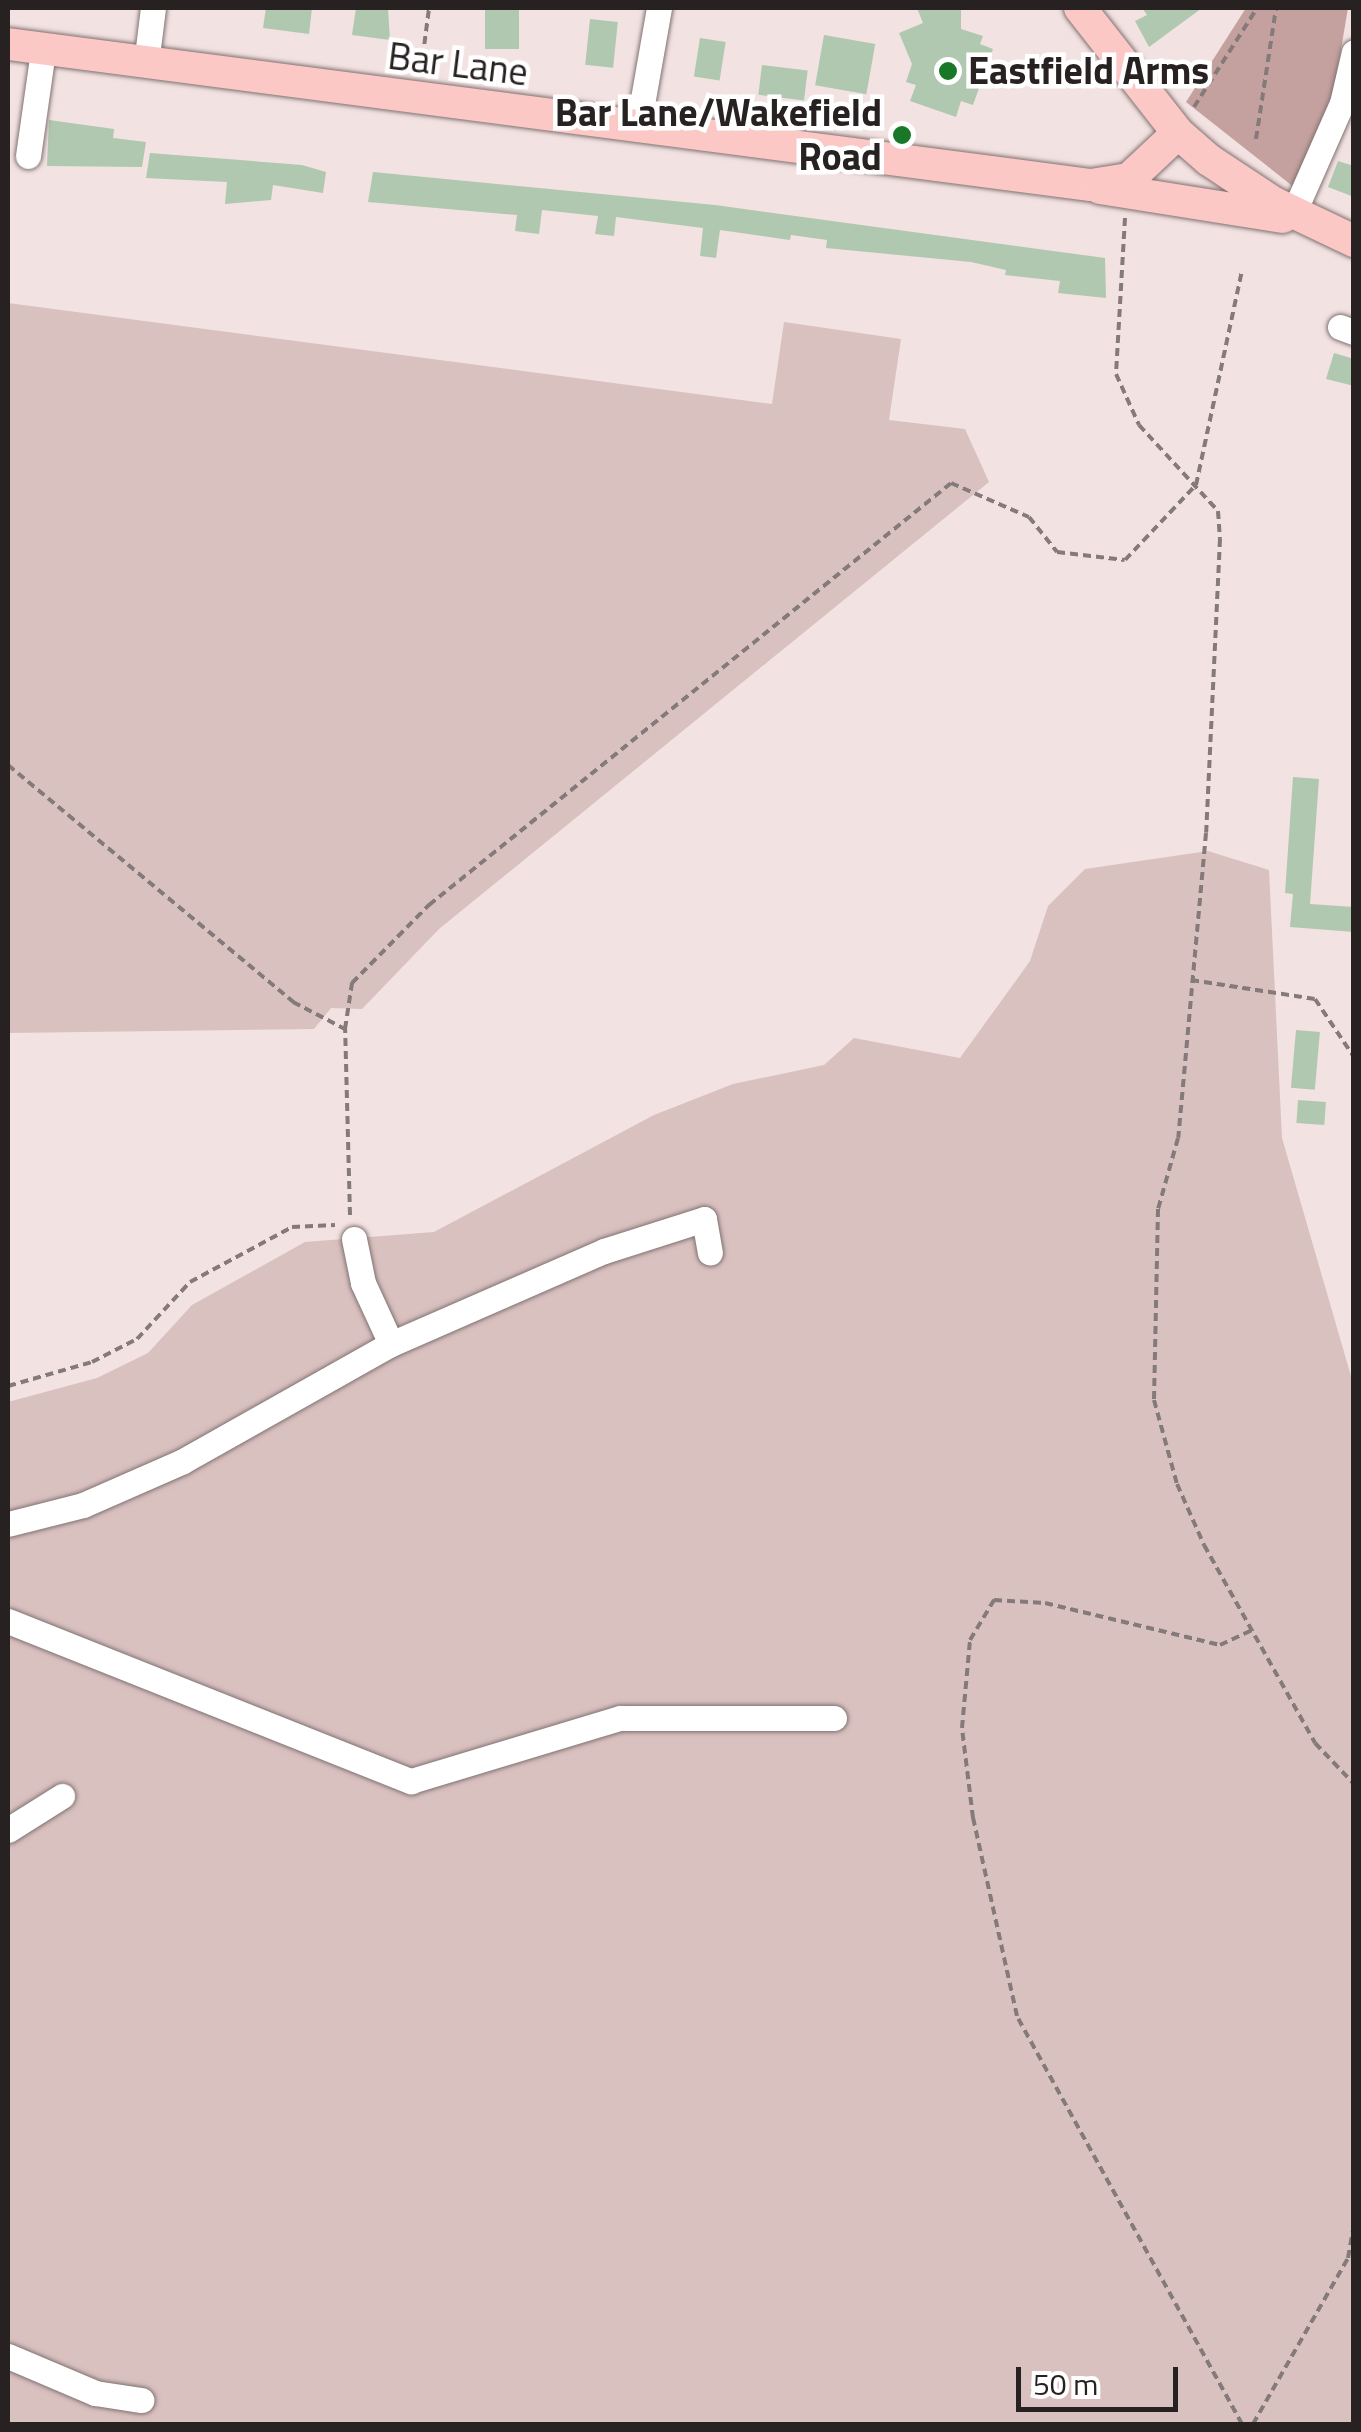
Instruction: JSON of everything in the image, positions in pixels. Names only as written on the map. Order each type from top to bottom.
[{"type":"main road","points":[[1080,8],[1178,132],[1303,219],[1354,241]]},
{"type":"main road","name":"Bar Lane","points":[[8,44],[1091,186],[1130,179],[1178,132]]},
{"type":"main road","points":[[1091,186],[1303,219]]},
{"type":"street","points":[[146,64],[154,8]]},
{"type":"street","points":[[638,127],[660,8]]},
{"type":"street","points":[[28,156],[43,50]]},
{"type":"street","points":[[1303,219],[1342,102],[1354,52]]},
{"type":"street","points":[[8,1524],[83,1505],[184,1461],[391,1344],[604,1251],[704,1219],[710,1252]]},
{"type":"street","points":[[354,1240],[364,1282],[391,1344]]},
{"type":"street","points":[[8,1621],[410,1781],[620,1718],[834,1718]]},
{"type":"street","points":[[8,1830],[62,1796]]},
{"type":"street","points":[[8,2356],[95,2393],[141,2400]]},
{"type":"path","points":[[417,100],[429,8]]},
{"type":"path","points":[[1178,132],[1257,8]]},
{"type":"path","points":[[1256,138],[1276,8]]},
{"type":"path","points":[[1128,194],[1116,374],[1139,425],[1218,511],[1220,539],[1206,833],[1178,1138],[1158,1209],[1154,1400],[1176,1484],[1315,1743],[1354,1784]]},
{"type":"path","points":[[8,1386],[92,1362],[137,1339],[190,1282],[292,1228],[350,1224],[346,1029],[352,983],[428,905],[952,483],[1030,517],[1057,552],[1126,560],[1196,485],[1242,270]]},
{"type":"path","points":[[8,765],[293,1002],[346,1029]]},
{"type":"path","points":[[1190,980],[1314,999],[1354,1057]]},
{"type":"path","points":[[1242,2424],[1017,2016],[973,1818],[962,1728],[970,1640],[994,1600],[1044,1604],[1220,1645],[1254,1628]]},
{"type":"path","points":[[1253,2424],[1348,2258],[1354,2224]]},
{"type":"shaded area","points":[[1246,8],[1348,8],[1331,109],[1295,188],[1186,102]]},
{"type":"shaded area","points":[[8,303],[772,404],[784,322],[901,339],[889,420],[965,429],[989,482],[439,929],[362,1009],[331,1008],[314,1029],[8,1033]]},
{"type":"shaded area","points":[[1208,851],[1269,870],[1282,1138],[1353,1383],[1353,2424],[8,2424],[8,1402],[97,1378],[148,1353],[192,1305],[305,1242],[434,1232],[654,1115],[733,1084],[824,1065],[854,1038],[960,1058],[1030,961],[1048,906],[1085,869]]},
{"type":"building","points":[[266,8],[312,8],[309,34],[263,28]]},
{"type":"building","points":[[356,8],[388,8],[390,40],[352,35]]},
{"type":"building","points":[[485,8],[519,8],[519,49],[485,49]]},
{"type":"building","name":"Eastfield Arms","points":[[917,8],[961,8],[961,29],[983,36],[980,44],[993,49],[973,105],[961,101],[956,117],[910,101],[916,85],[906,82],[912,64],[899,33],[923,23]]},
{"type":"building","points":[[1142,8],[1202,8],[1149,47],[1135,21],[1147,15]]},
{"type":"building","points":[[590,19],[618,22],[613,68],[585,65]]},
{"type":"building","points":[[824,35],[875,44],[866,94],[815,85]]},
{"type":"building","points":[[700,38],[726,42],[720,81],[694,77]]},
{"type":"building","points":[[762,65],[808,71],[804,100],[758,95]]},
{"type":"building","points":[[49,120],[114,129],[113,138],[146,142],[142,167],[47,166]]},
{"type":"building","points":[[150,153],[302,165],[326,172],[323,193],[273,185],[271,200],[225,204],[227,182],[146,178]]},
{"type":"building","points":[[1338,161],[1354,166],[1354,197],[1328,187]]},
{"type":"building","points":[[373,172],[715,205],[1105,258],[1106,298],[1058,293],[1060,281],[1005,275],[1006,270],[971,262],[826,248],[827,240],[791,235],[790,240],[720,230],[716,258],[700,256],[703,228],[616,217],[614,236],[595,234],[598,216],[542,210],[539,234],[515,231],[517,215],[368,202]]},
{"type":"building","points":[[1334,353],[1354,359],[1354,386],[1326,379]]},
{"type":"building","points":[[1293,777],[1319,779],[1310,904],[1354,907],[1354,932],[1290,927],[1293,894],[1285,893]]},
{"type":"building","points":[[1296,1030],[1320,1032],[1315,1090],[1291,1088]]},
{"type":"building","points":[[1298,1100],[1326,1102],[1324,1125],[1296,1123]]},
{"type":"place","name":"Eastfield Arms","points":[[948,71]]},
{"type":"place","name":"Bar Lane/Wakefield Road","points":[[902,135]]}]
